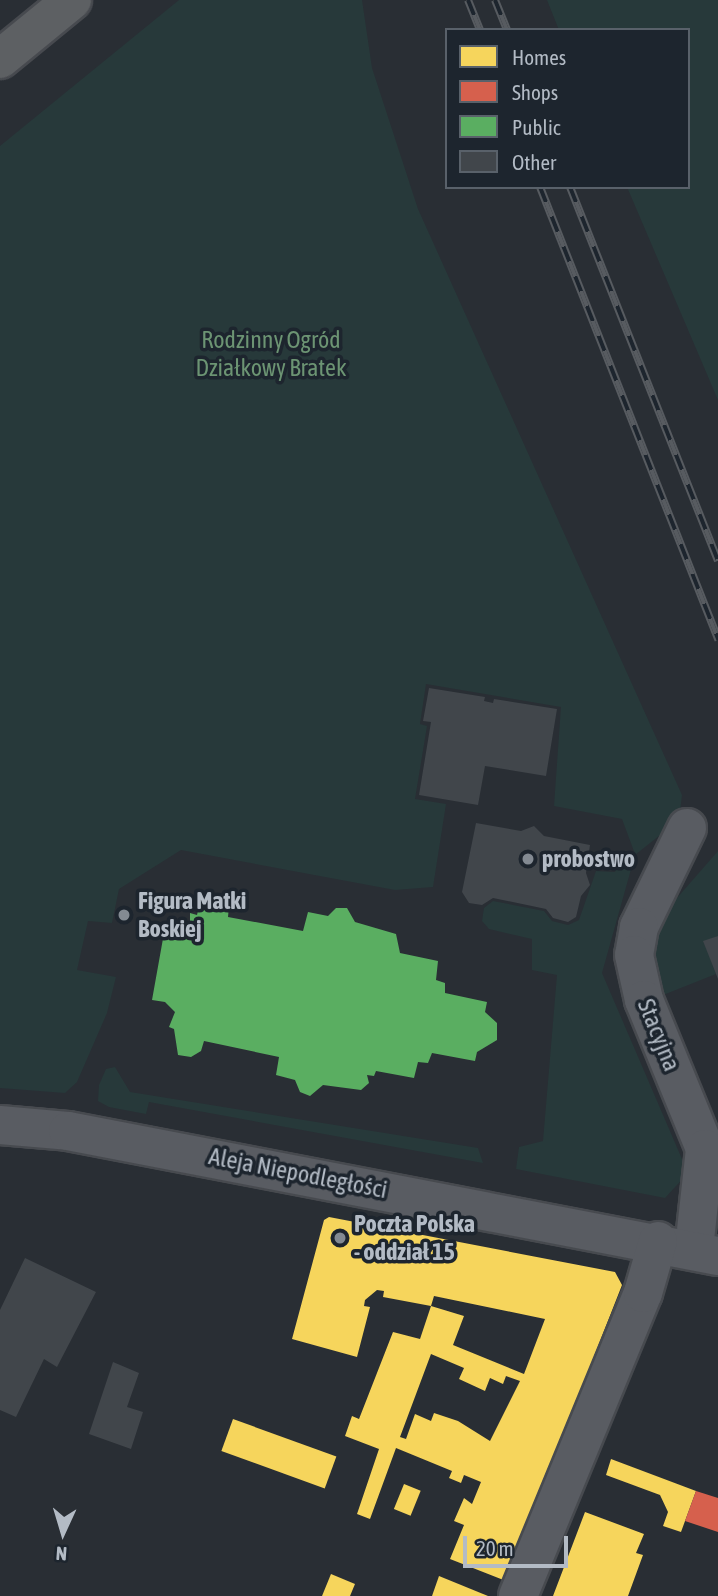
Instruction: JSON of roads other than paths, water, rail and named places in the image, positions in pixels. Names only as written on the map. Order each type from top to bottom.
[{"type":"highway","points":[[0,59],[72,0]]},
{"type":"street","name":"Stacyjna","points":[[518,1596],[643,1293],[690,1248],[705,1149],[644,1000],[634,955],[639,927],[687,828]]},
{"type":"street","name":"Aleja Niepodległości","points":[[0,1125],[56,1129],[690,1248]]},
{"type":"railway","points":[[468,0],[479,28]]},
{"type":"railway","points":[[495,0],[506,28]]},
{"type":"railway","points":[[541,189],[718,640]]},
{"type":"railway","points":[[571,189],[718,561]]},
{"type":"place","name":"probostwo","points":[[528,859]]},
{"type":"place","name":"Figura Matki Boskiej","points":[[124,915]]},
{"type":"place","name":"Poczta Polska - oddział 15","points":[[340,1238]]},
{"type":"park label","name":"Rodzinny Ogród Działkowy Bratek","points":[[271,354]]}]
